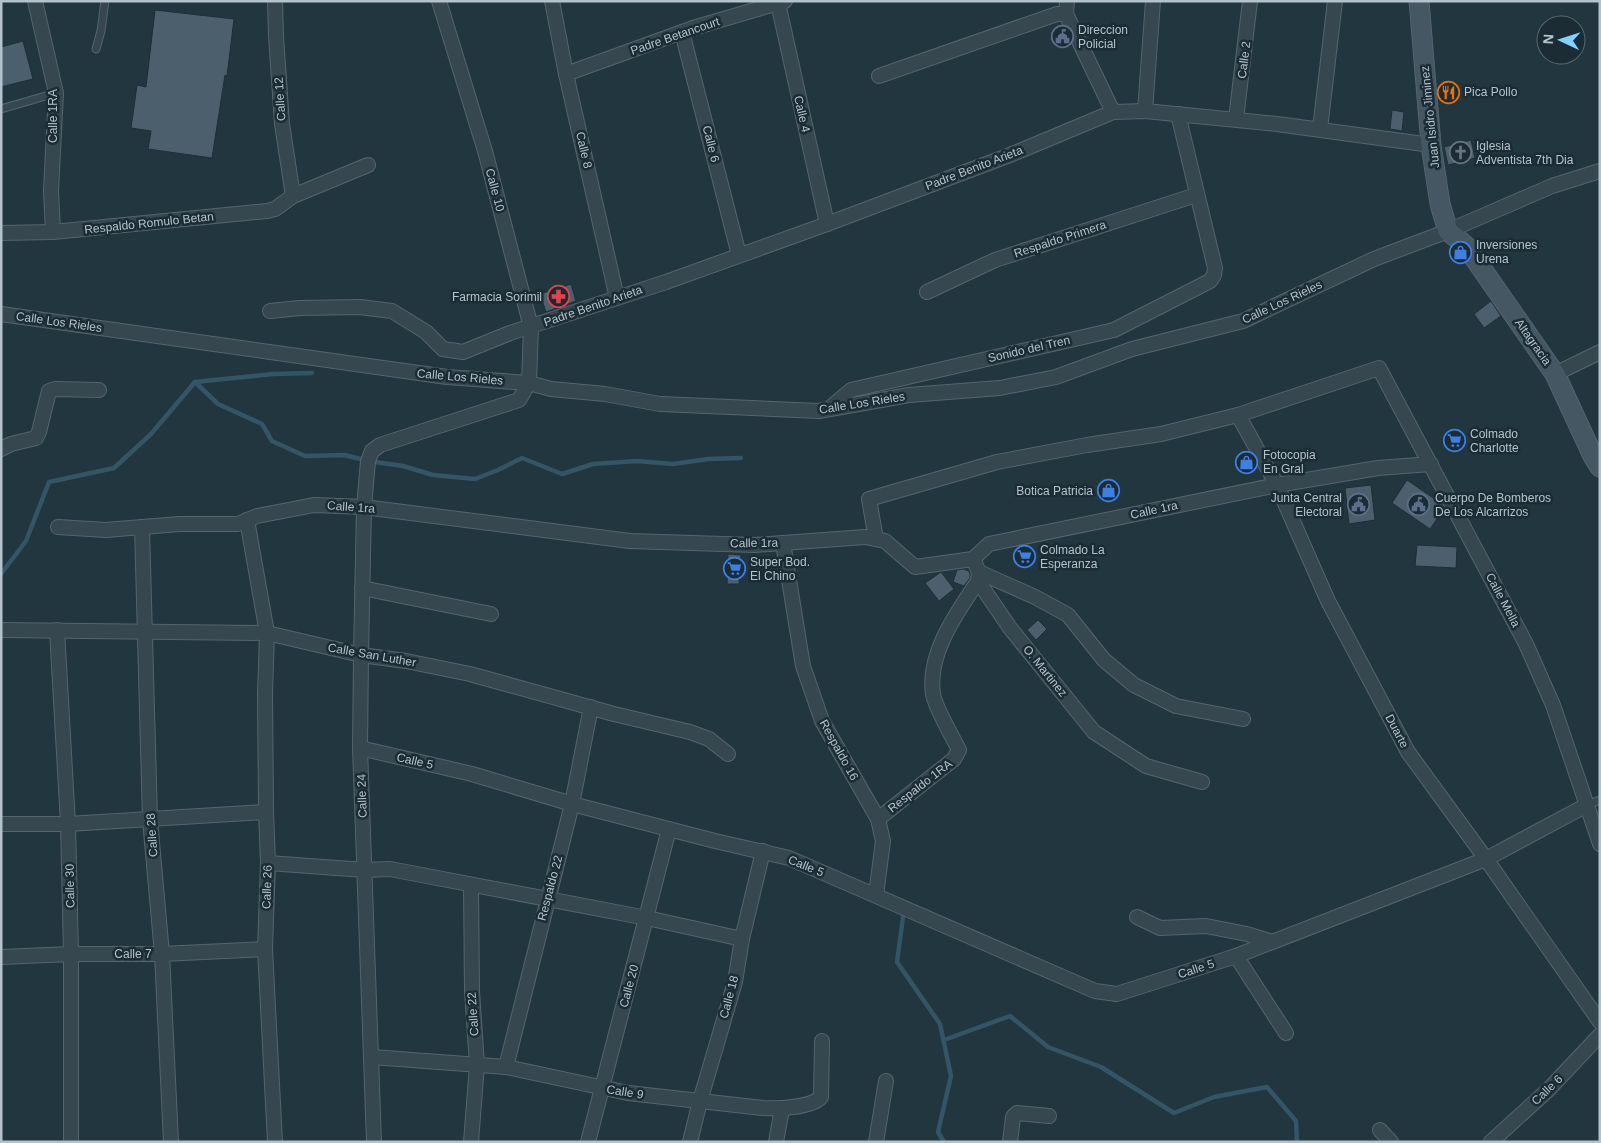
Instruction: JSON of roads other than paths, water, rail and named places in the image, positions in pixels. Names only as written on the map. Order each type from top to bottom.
[{"type":"street","name":"Calle 1RA","points":[[35,1],[56,93],[52,191],[53,232]]},
{"type":"street","name":"Calle 12","points":[[275,1],[282,124],[293,196]]},
{"type":"street","name":"Calle 10","points":[[439,1],[484,152],[531,327],[529,383]]},
{"type":"street","name":"Calle 8","points":[[552,1],[566,74],[617,298]]},
{"type":"street","points":[[1145,111],[1152,1]]},
{"type":"street","name":"Calle 2","points":[[1236,120],[1250,1]]},
{"type":"street","points":[[1320,129],[1335,1]]},
{"type":"street","name":"Juan Isidro Jiminez","points":[[1420,1],[1431,145],[1440,204],[1448,231]]},
{"type":"street","name":"Padre Betancourt","points":[[566,74],[682,32],[781,2]]},
{"type":"street","name":"Calle 4","points":[[781,2],[827,224]]},
{"type":"street","points":[[879,76],[1057,14],[1066,8],[1113,112]]},
{"type":"street","name":"Calle 6","points":[[682,32],[740,255]]},
{"type":"street","name":"Padre Benito Arieta","points":[[270,311],[300,308],[360,307],[392,311],[426,332],[443,348],[463,352],[510,333],[617,298],[827,224],[1010,155],[1113,112],[1145,111],[1236,120],[1320,129],[1431,145]]},
{"type":"street","points":[[1178,114],[1196,194]]},
{"type":"street","name":"Respaldo Romulo Betan","points":[[1,233],[53,232],[267,211],[275,209],[293,196],[368,165]]},
{"type":"street","name":"Calle Los Rieles","points":[[1,314],[447,377],[529,383],[551,389],[604,394],[660,404],[819,410],[909,395],[1000,388],[1056,377],[1132,349],[1243,321],[1374,259],[1448,231],[1552,186],[1600,171]]},
{"type":"street","name":"Sonido del Tren","points":[[831,408],[852,390],[1114,330],[1210,281],[1214,274],[1214,268],[1196,194]]},
{"type":"street","name":"Respaldo Primera","points":[[927,292],[995,260],[1196,194]]},
{"type":"street","name":"Altagracia","points":[[1448,231],[1466,246],[1555,374],[1598,459]]},
{"type":"street","points":[[1555,374],[1600,352]]},
{"type":"street","name":"Calle Mella","points":[[1238,415],[1379,368],[1526,644],[1593,802],[1600,844]]},
{"type":"street","name":"Calle 24","points":[[374,1142],[360,748],[364,507],[368,461],[372,451],[380,445],[519,400],[529,383]]},
{"type":"street","points":[[1,448],[36,438],[49,391],[55,389],[99,390]]},
{"type":"street","points":[[876,539],[869,499],[997,462],[1087,445],[1161,434],[1238,415]]},
{"type":"street","name":"Duarte","points":[[1238,415],[1277,485],[1328,601],[1408,752],[1486,859],[1600,1022]]},
{"type":"street","name":"Calle 1ra","points":[[58,527],[106,530],[178,524],[238,524],[257,516],[314,505],[364,507],[630,541],[754,545],[865,537],[885,541],[915,567],[973,559],[989,544],[1277,485],[1378,468],[1431,464]]},
{"type":"street","name":"Calle 26","points":[[247,520],[267,633],[265,694],[268,863],[265,949],[275,1142]]},
{"type":"street","name":"Calle 28","points":[[142,527],[150,820],[162,954],[171,1142]]},
{"type":"street","name":"Respaldo 16","points":[[783,543],[803,666],[822,721],[878,819],[883,841],[876,895]]},
{"type":"street","points":[[973,559],[978,577],[1035,597],[1068,615],[1104,660],[1134,686],[1176,706],[1243,719]]},
{"type":"street","name":"Respaldo 1RA","points":[[878,819],[954,759],[959,750],[933,696],[933,671],[946,631],[978,577]]},
{"type":"street","name":"O. Martinez","points":[[978,577],[1010,628],[1094,732],[1146,766],[1202,782]]},
{"type":"street","points":[[362,588],[491,614]]},
{"type":"street","name":"Calle San Luther","points":[[1,630],[267,633],[361,656],[406,661],[470,674],[614,714],[690,732],[709,739],[728,754]]},
{"type":"street","name":"Calle 30","points":[[57,630],[68,824],[71,954],[71,1142]]},
{"type":"street","name":"Respaldo 22","points":[[506,1067],[572,804],[591,707]]},
{"type":"street","name":"Calle 5","points":[[360,748],[472,774],[572,804],[789,858],[1096,991],[1117,994],[1236,956],[1486,859],[1593,802]]},
{"type":"street","points":[[1,824],[68,824],[266,812]]},
{"type":"street","name":"Calle 20","points":[[588,1142],[669,829]]},
{"type":"street","name":"Calle 18","points":[[690,1142],[734,982],[763,851]]},
{"type":"street","points":[[268,863],[365,870],[390,869],[647,918],[742,939]]},
{"type":"street","name":"Calle 22","points":[[471,885],[472,991],[477,1065],[471,1142]]},
{"type":"street","points":[[1137,917],[1160,928],[1206,926],[1247,934],[1272,942]]},
{"type":"street","name":"Calle 7","points":[[1,956],[162,954],[265,949]]},
{"type":"street","points":[[1236,956],[1286,1033]]},
{"type":"street","name":"Calle 6","points":[[1491,1142],[1549,1089],[1600,1035]]},
{"type":"street","name":"Calle 9","points":[[372,1057],[506,1067],[628,1093],[782,1109],[815,1101],[821,1097],[822,1041]]},
{"type":"street","points":[[876,1142],[886,1081]]},
{"type":"street","points":[[776,1142],[782,1109]]},
{"type":"street","points":[[1010,1142],[1013,1117],[1017,1112],[1049,1116]]},
{"type":"street","points":[[1380,1130],[1391,1142]]},
{"type":"lane","points":[[96,49],[102,31],[105,1]]},
{"type":"lane","points":[[1,109],[56,93]]},
{"type":"waterway","points":[[1,574],[26,541],[49,482],[114,468],[151,434],[195,382],[273,374],[312,373]]},
{"type":"waterway","points":[[195,382],[218,404],[262,424],[272,441],[305,456],[345,455],[368,461],[403,466],[433,475],[475,479],[522,458],[562,474],[593,464],[637,461],[673,464],[708,459],[741,458]]},
{"type":"waterway","points":[[904,910],[897,962],[940,1024],[951,1076],[938,1132],[944,1142]]},
{"type":"waterway","points":[[944,1040],[1010,1016],[1048,1047],[1101,1067],[1174,1113],[1214,1097],[1267,1087],[1296,1121],[1297,1142]]},
{"type":"place","name":"Direccion Policial","points":[[1062,37]]},
{"type":"place","name":"Pica Pollo","points":[[1448,92]]},
{"type":"place","name":"Iglesia Adventista 7th Dia","points":[[1460,153]]},
{"type":"place","name":"Inversiones Urena","points":[[1460,252]]},
{"type":"place","name":"Farmacia Sorimil","points":[[558,297]]},
{"type":"place","name":"Colmado Charlotte","points":[[1454,441]]},
{"type":"place","name":"Fotocopia En Gral","points":[[1247,462]]},
{"type":"place","name":"Botica Patricia","points":[[1109,491]]},
{"type":"place","name":"Junta Central Electoral","points":[[1358,505]]},
{"type":"place","name":"Cuerpo De Bomberos De Los Alcarrizos","points":[[1419,505]]},
{"type":"place","name":"Colmado La Esperanza","points":[[1024,557]]},
{"type":"place","name":"Super Bod. El Chino","points":[[734,569]]}]
